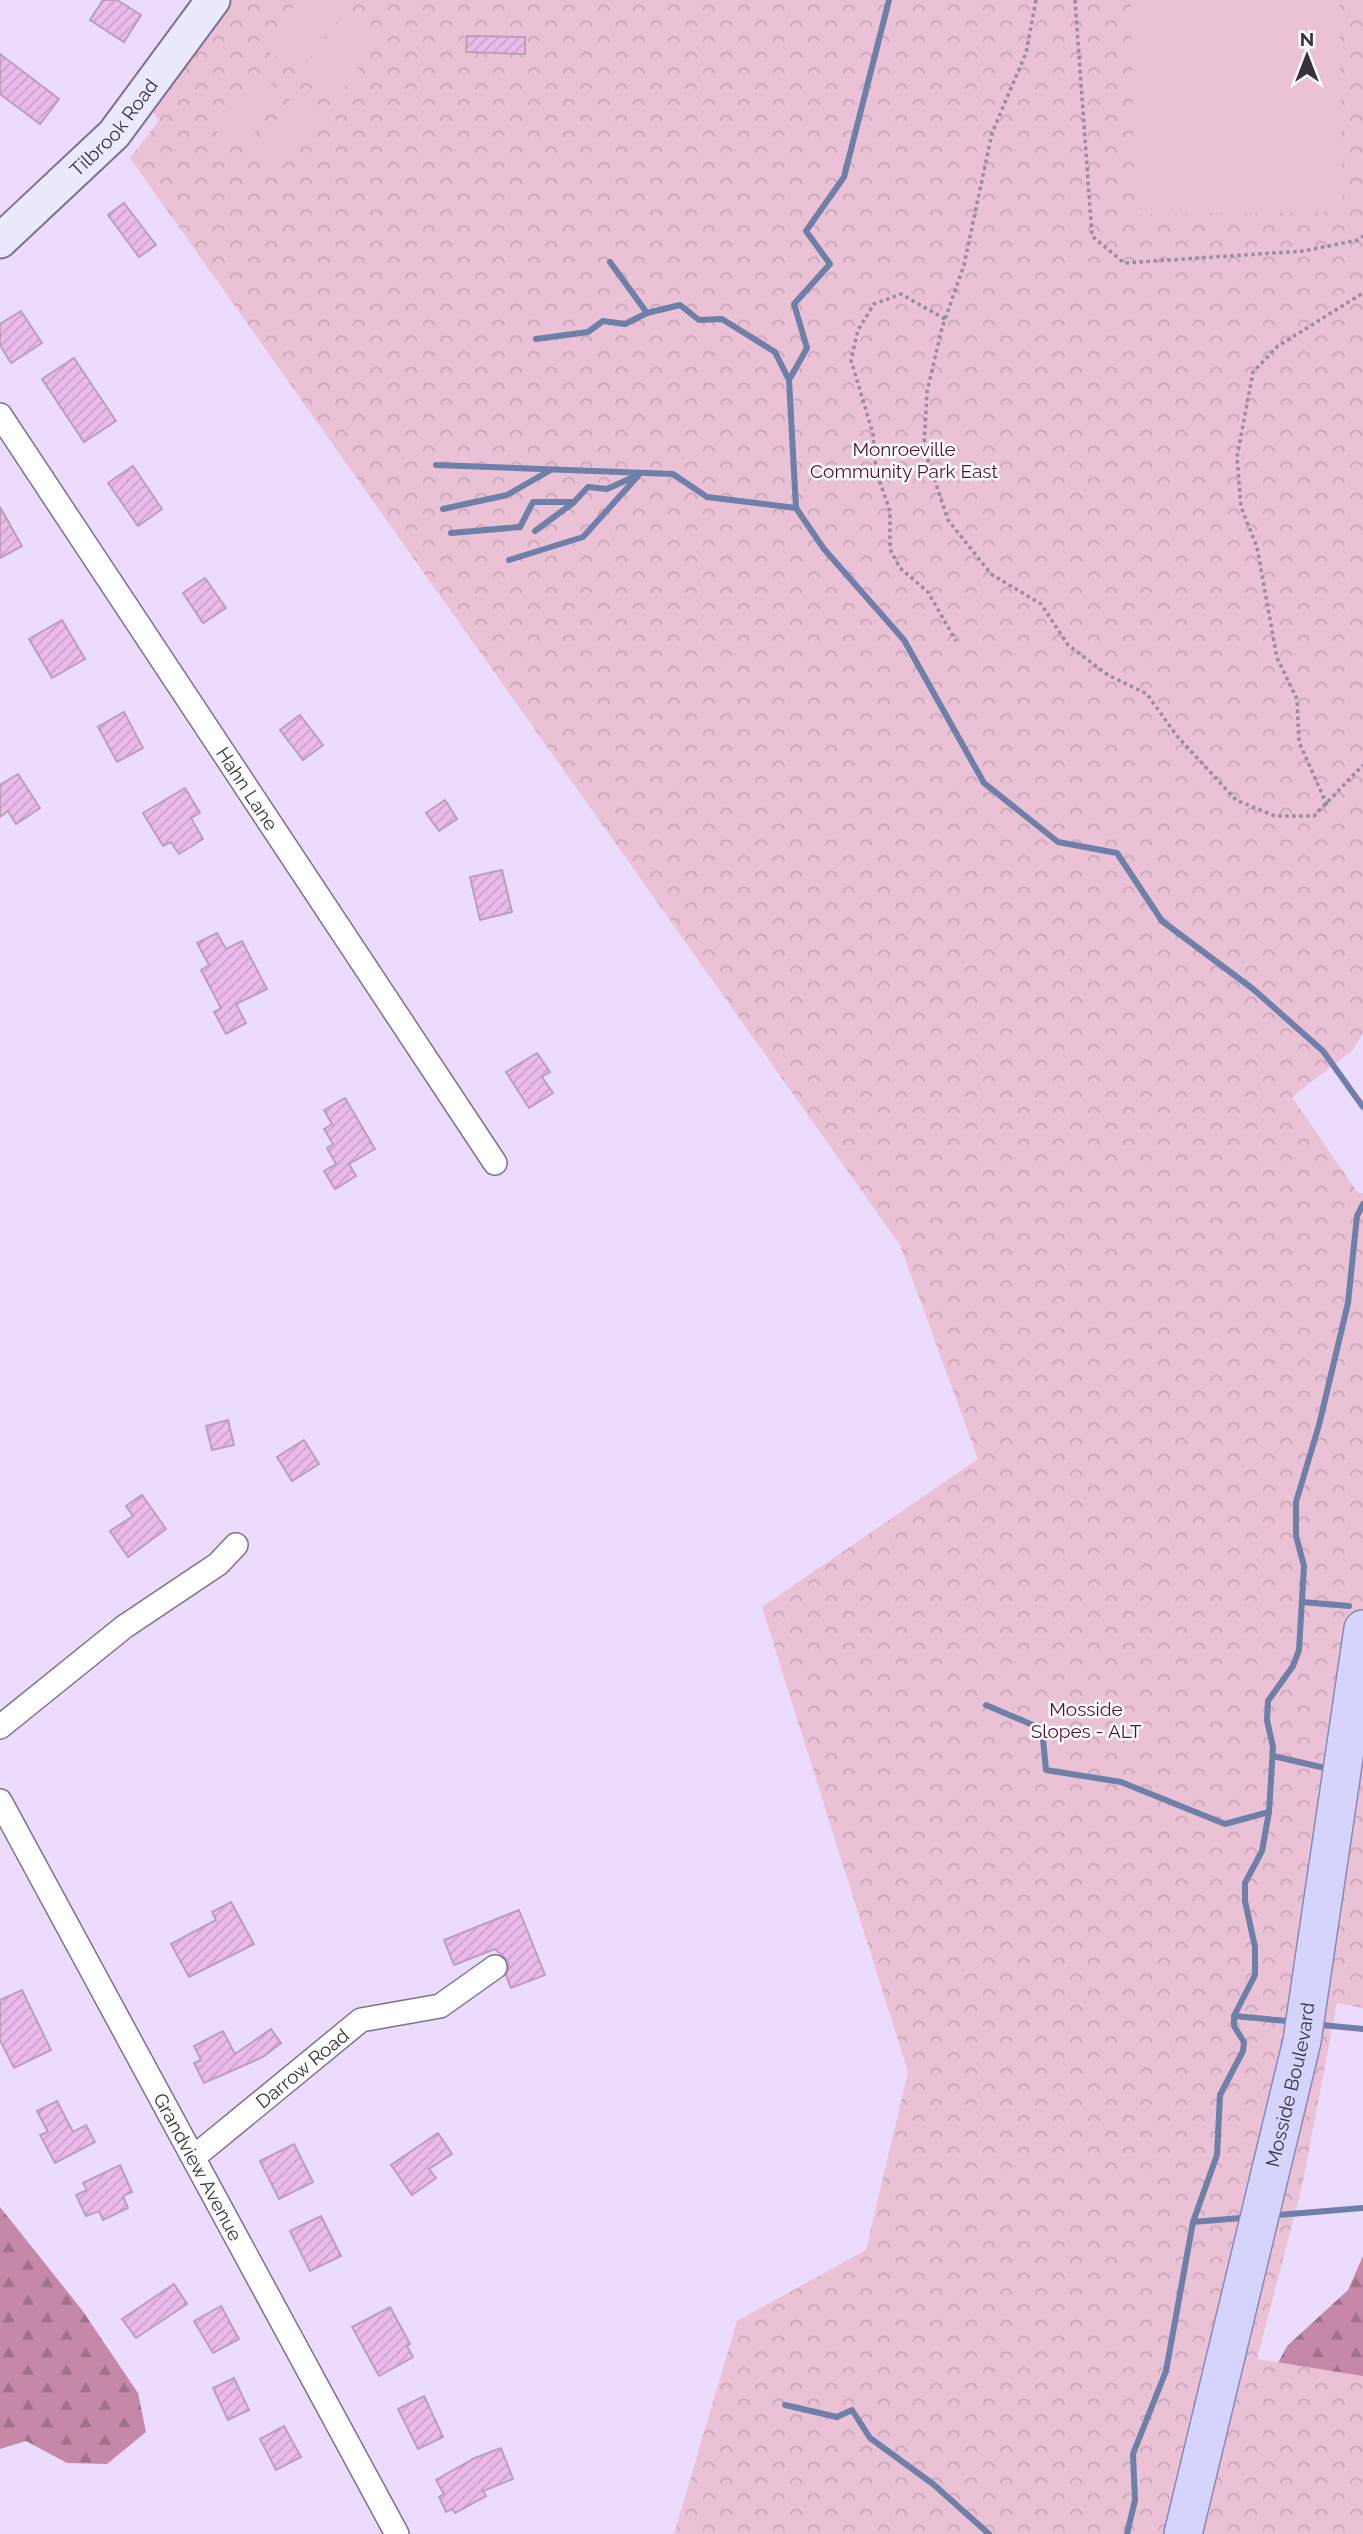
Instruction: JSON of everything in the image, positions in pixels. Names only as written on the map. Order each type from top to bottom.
[{"type":"main road","name":"Mosside Boulevard","points":[[1183,2534],[1302,2041],[1363,1629]]},
{"type":"street","name":"Tilbrook Road","points":[[0,241],[114,134],[213,0]]},
{"type":"street","name":"Hahn Lane","points":[[0,415],[495,1163]]},
{"type":"street","points":[[0,1727],[124,1627],[218,1564],[236,1545]]},
{"type":"street","name":"Grandview Avenue","points":[[0,1801],[397,2534]]},
{"type":"street","name":"Darrow Road","points":[[194,2157],[361,2020],[440,2006],[495,1967]]},
{"type":"path","points":[[1036,0],[1026,53],[992,133],[964,265],[945,319],[927,392],[924,448],[948,520],[991,574],[1041,604],[1068,645],[1108,675],[1147,694],[1177,736],[1236,800],[1275,816],[1314,816],[1363,765]]},
{"type":"path","points":[[1075,0],[1092,236],[1124,263],[1304,251],[1358,240],[1363,236]]},
{"type":"path","points":[[1327,805],[1299,742],[1297,699],[1277,658],[1257,547],[1241,507],[1237,457],[1241,423],[1253,372],[1278,346],[1363,293]]},
{"type":"path","points":[[945,319],[901,294],[874,304],[858,330],[851,360],[873,434],[876,471],[890,511],[890,549],[900,568],[928,592],[956,641]]},
{"type":"green space","points":[[213,0],[1363,0],[1363,1033],[1353,1050],[1292,1097],[1358,1193],[1363,1193],[1363,2008],[1337,2003],[1302,2186],[1257,2359],[1363,2376],[1363,2534],[674,2534],[737,2321],[866,2250],[908,2072],[762,1607],[978,1459],[900,1245],[130,158],[159,121],[142,96]]},
{"type":"green space","points":[[298,0],[325,0],[342,11],[300,73],[265,49]]},
{"type":"green space","points":[[1131,0],[1339,0],[1343,212],[1135,214]]},
{"type":"green space","points":[[344,13],[379,37],[337,99],[302,75]]},
{"type":"green space","points":[[256,74],[283,92],[243,149],[216,131]]},
{"type":"green space","points":[[291,98],[318,116],[278,174],[252,155]]},
{"type":"green space","points":[[0,2207],[82,2310],[138,2393],[146,2432],[107,2464],[67,2463],[26,2441],[0,2449]]},
{"type":"green space","points":[[1363,2256],[1363,2534],[1221,2534],[1250,2415],[1287,2346],[1348,2290]]},
{"type":"building","points":[[103,0],[117,0],[141,15],[124,42],[90,20]]},
{"type":"building","points":[[467,36],[525,37],[525,54],[466,52]]},
{"type":"building","points":[[0,54],[59,99],[40,124],[0,94]]},
{"type":"building","points":[[124,203],[156,245],[139,257],[108,215]]},
{"type":"building","points":[[21,311],[42,343],[11,363],[0,345],[0,324]]},
{"type":"building","points":[[74,358],[116,421],[84,442],[42,379]]},
{"type":"building","points":[[133,466],[162,509],[138,526],[108,483]]},
{"type":"building","points":[[0,507],[22,546],[0,558]]},
{"type":"building","points":[[205,578],[226,608],[203,623],[183,593]]},
{"type":"building","points":[[62,620],[85,659],[52,678],[29,639]]},
{"type":"building","points":[[124,712],[143,748],[117,762],[98,727]]},
{"type":"building","points":[[300,715],[323,745],[303,760],[280,730]]},
{"type":"building","points":[[18,774],[40,808],[16,824],[8,811],[0,817],[0,785]]},
{"type":"building","points":[[185,788],[200,813],[191,818],[203,839],[179,854],[171,842],[163,846],[143,813]]},
{"type":"building","points":[[445,800],[457,819],[439,831],[426,813]]},
{"type":"building","points":[[502,870],[512,912],[480,920],[470,877]]},
{"type":"building","points":[[217,933],[226,949],[242,941],[267,989],[236,1004],[246,1023],[226,1034],[214,1012],[221,1008],[201,970],[209,965],[197,943]]},
{"type":"building","points":[[537,1053],[550,1072],[542,1077],[553,1093],[529,1108],[506,1072]]},
{"type":"building","points":[[345,1098],[375,1149],[349,1164],[356,1176],[335,1189],[324,1171],[336,1164],[327,1148],[333,1144],[324,1129],[332,1124],[324,1110]]},
{"type":"building","points":[[228,1420],[234,1445],[212,1450],[206,1426]]},
{"type":"building","points":[[304,1440],[319,1464],[292,1481],[277,1457]]},
{"type":"building","points":[[142,1495],[166,1529],[128,1557],[110,1531],[133,1516],[126,1506]]},
{"type":"building","points":[[231,1902],[254,1944],[189,1977],[171,1944],[216,1920],[212,1912]]},
{"type":"building","points":[[519,1910],[545,1975],[511,1988],[506,1975],[509,1966],[507,1960],[495,1949],[454,1965],[444,1940]]},
{"type":"building","points":[[22,1990],[51,2050],[14,2068],[0,2040],[0,2000]]},
{"type":"building","points":[[271,2029],[281,2043],[263,2057],[204,2083],[194,2063],[201,2060],[194,2046],[223,2031],[235,2054]]},
{"type":"building","points":[[57,2101],[73,2132],[86,2125],[95,2142],[55,2163],[40,2135],[48,2132],[37,2111]]},
{"type":"building","points":[[438,2133],[452,2154],[429,2169],[436,2178],[412,2195],[391,2165]]},
{"type":"building","points":[[294,2144],[313,2182],[279,2199],[260,2161]]},
{"type":"building","points":[[120,2165],[132,2192],[123,2196],[128,2208],[103,2220],[99,2211],[86,2216],[76,2195],[87,2190],[83,2183]]},
{"type":"building","points":[[321,2216],[341,2256],[310,2271],[290,2231]]},
{"type":"building","points":[[174,2284],[187,2304],[136,2338],[122,2319]]},
{"type":"building","points":[[221,2306],[239,2339],[213,2353],[194,2321]]},
{"type":"building","points":[[390,2307],[410,2344],[407,2346],[413,2357],[379,2376],[352,2327]]},
{"type":"building","points":[[234,2378],[249,2410],[228,2420],[213,2388]]},
{"type":"building","points":[[424,2396],[443,2437],[418,2449],[398,2409]]},
{"type":"building","points":[[284,2426],[301,2457],[276,2470],[260,2439]]},
{"type":"building","points":[[501,2448],[513,2479],[483,2491],[486,2496],[455,2513],[452,2509],[446,2512],[439,2497],[444,2494],[436,2480],[475,2458]]},
{"type":"waterway","points":[[889,0],[844,177],[806,231],[830,264],[794,304],[807,348],[789,380],[796,508],[824,549],[904,640],[984,783],[1058,842],[1117,853],[1162,921],[1253,989],[1323,1051],[1363,1107]]},
{"type":"waterway","points":[[610,262],[647,313],[680,305],[699,320],[722,319],[775,352],[789,380]]},
{"type":"waterway","points":[[536,339],[588,332],[603,321],[625,324],[647,313]]},
{"type":"waterway","points":[[436,465],[673,474],[707,497],[796,508]]},
{"type":"waterway","points":[[443,509],[507,495],[549,471]]},
{"type":"waterway","points":[[451,533],[520,527],[533,502],[574,502],[588,487],[607,489],[638,475]]},
{"type":"waterway","points":[[509,560],[583,537],[638,476]]},
{"type":"waterway","points":[[535,531],[573,503]]},
{"type":"waterway","points":[[1127,2534],[1135,2500],[1133,2454],[1166,2371],[1193,2222],[1217,2155],[1220,2095],[1243,2051],[1244,2042],[1234,2026],[1234,2016],[1255,1975],[1255,1947],[1245,1901],[1245,1883],[1262,1851],[1269,1812],[1273,1747],[1267,1720],[1268,1701],[1293,1666],[1299,1650],[1304,1566],[1296,1536],[1296,1502],[1319,1425],[1348,1303],[1357,1216],[1363,1204]]},
{"type":"waterway","points":[[1302,1602],[1349,1606]]},
{"type":"waterway","points":[[986,1705],[1042,1729],[1046,1770],[1121,1782],[1225,1824],[1269,1812]]},
{"type":"waterway","points":[[1273,1756],[1325,1768]]},
{"type":"waterway","points":[[1234,2016],[1287,2021]]},
{"type":"waterway","points":[[1322,2025],[1363,2029]]},
{"type":"waterway","points":[[1278,2215],[1363,2208]]},
{"type":"waterway","points":[[1193,2222],[1241,2218]]},
{"type":"waterway","points":[[785,2405],[837,2417],[852,2410],[870,2438],[933,2484],[989,2534]]},
{"type":"park label","name":"Monroeville Community Park East","points":[[904,460]]},
{"type":"park label","name":"Mosside Slopes - ALT","points":[[1086,1720]]}]
